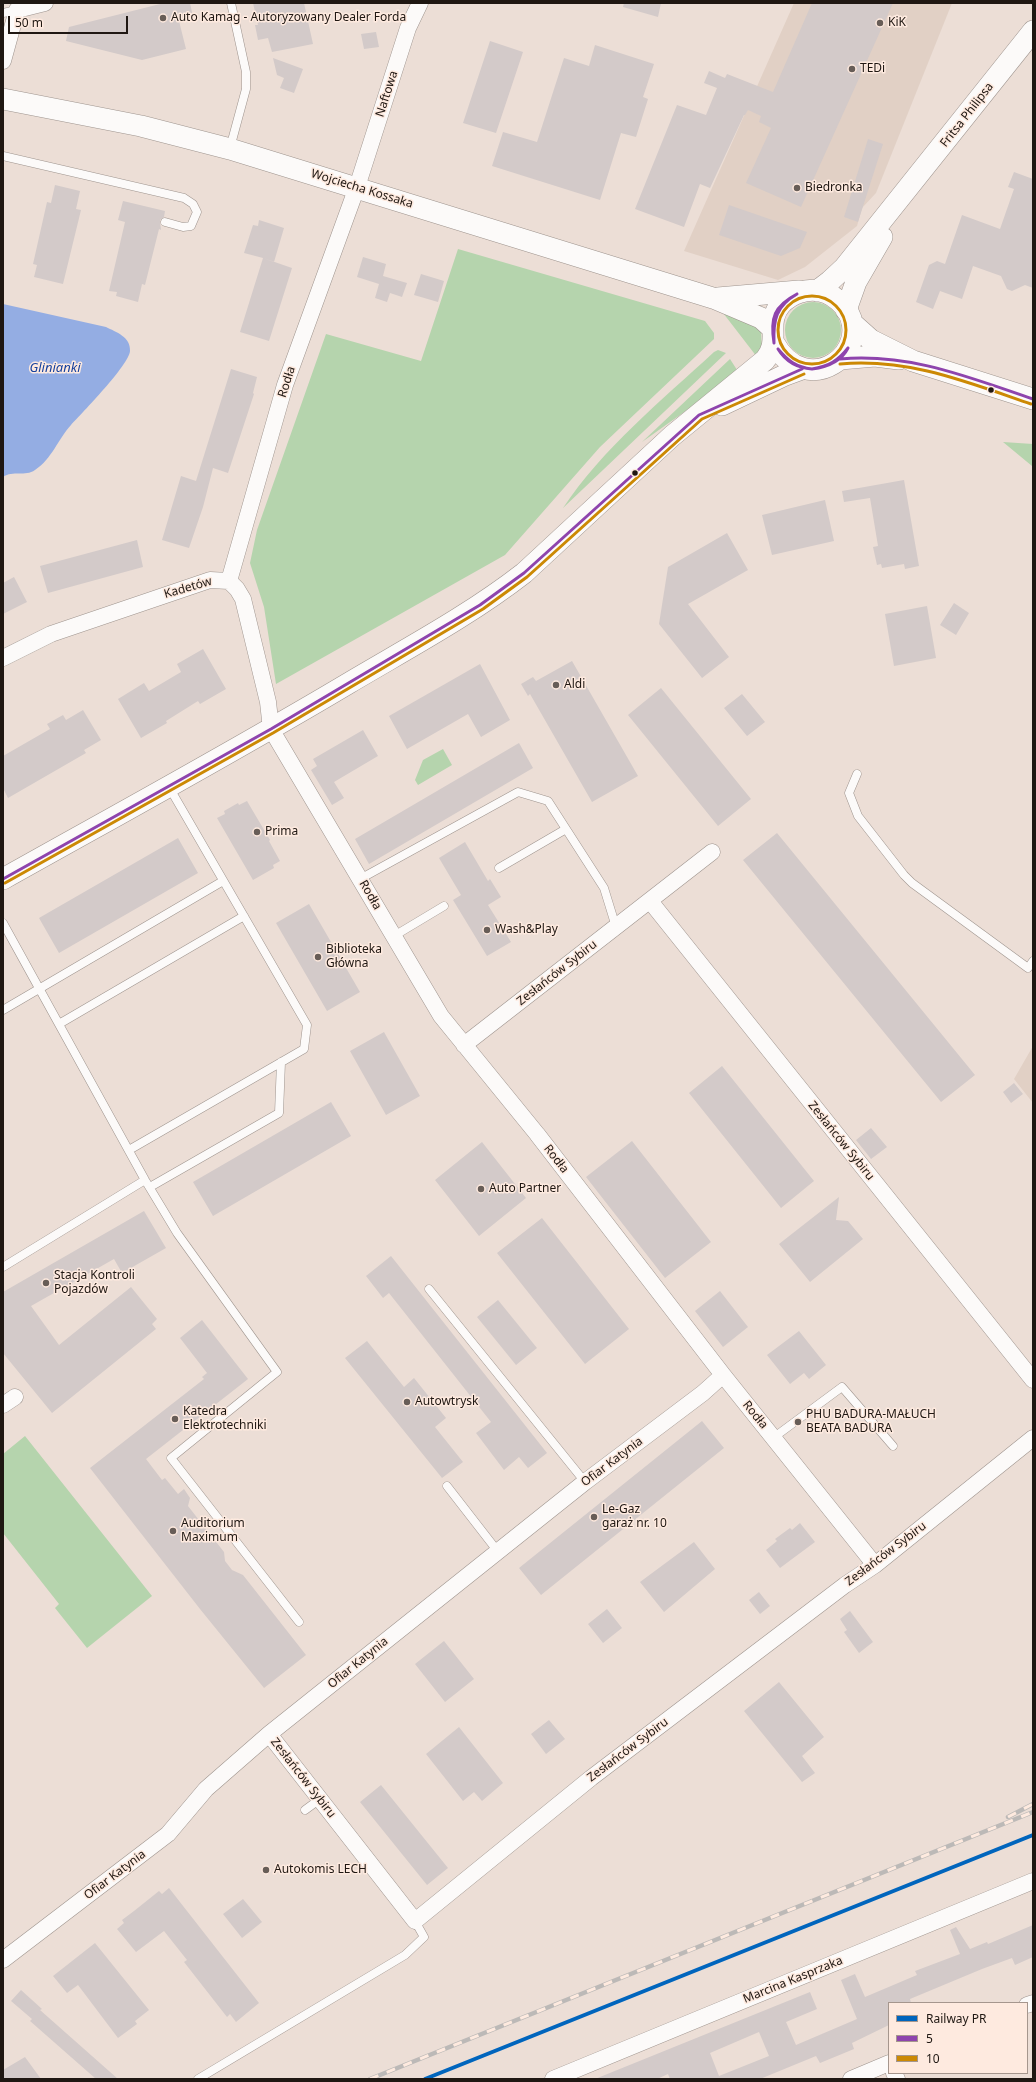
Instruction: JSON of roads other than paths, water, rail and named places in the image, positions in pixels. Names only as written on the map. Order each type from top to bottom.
[{"type":"street","points":[[3,61],[10,11],[45,3]]},
{"type":"street","name":"Naftowa","points":[[357,187],[408,28],[420,3]]},
{"type":"street","name":"Fritsa Philipsa","points":[[810,291],[830,281],[844,268],[878,223],[901,199],[1033,31]]},
{"type":"street","name":"Wojciecha Kossaka","points":[[3,99],[141,126],[230,149],[357,187],[716,299],[761,318],[773,336]]},
{"type":"street","name":"Rodła","points":[[229,581],[285,385],[357,187]]},
{"type":"street","name":"Fritsa Philipsa","points":[[849,317],[856,282],[901,199]]},
{"type":"street","points":[[3,879],[271,729],[448,625],[499,592],[529,569],[672,436],[765,360],[772,350],[775,316],[781,304],[791,296],[810,291],[834,296],[849,317],[872,340],[913,361],[1033,399]]},
{"type":"street","name":"Wojciecha Kossaka","points":[[716,299],[810,291]]},
{"type":"street","points":[[773,336],[780,354],[790,363],[802,369],[815,370],[829,367],[840,359],[851,339],[849,317]]},
{"type":"street","points":[[840,359],[875,356],[913,361]]},
{"type":"street","points":[[699,415],[783,376],[802,369]]},
{"type":"street","name":"Kadetów","points":[[3,658],[51,634],[163,595],[210,580],[229,581],[237,589],[244,606],[268,702],[271,729]]},
{"type":"street","name":"Rodła","points":[[271,729],[441,1016],[541,1140],[723,1375],[875,1565]]},
{"type":"street","name":"Zesłańców Sybiru","points":[[464,1045],[712,852]]},
{"type":"street","name":"Zesłańców Sybiru","points":[[650,901],[1033,1380]]},
{"type":"street","name":"Ofiar Katynia","points":[[3,1960],[168,1834],[206,1789],[269,1734],[499,1553],[585,1482],[703,1393],[723,1375]]},
{"type":"street","name":"Zesłańców Sybiru","points":[[269,1734],[415,1921],[592,1778],[839,1590],[875,1565],[1033,1438]]},
{"type":"street","name":"Marcina Kasprzaka","points":[[553,2079],[1033,1881]]},
{"type":"street","points":[[851,2079],[888,2063]]},
{"type":"lane","points":[[230,149],[246,88],[244,65],[231,3]]},
{"type":"lane","points":[[3,156],[184,198],[193,204],[197,212],[191,226],[183,226],[165,222]]},
{"type":"lane","points":[[857,774],[849,793],[858,816],[904,875],[912,883],[1028,968],[1033,962]]},
{"type":"lane","points":[[129,1150],[304,1049],[307,1025],[169,786]]},
{"type":"lane","points":[[360,879],[518,792],[548,801],[604,888],[616,927]]},
{"type":"lane","points":[[499,868],[566,829]]},
{"type":"lane","points":[[3,1010],[223,881]]},
{"type":"lane","points":[[394,936],[444,906]]},
{"type":"lane","points":[[59,1024],[244,916]]},
{"type":"lane","points":[[3,923],[148,1184],[177,1233],[277,1372],[171,1458],[298,1622]]},
{"type":"lane","points":[[3,1267],[148,1184],[279,1113],[281,1062]]},
{"type":"lane","points":[[429,1289],[585,1482]]},
{"type":"lane","points":[[773,1438],[842,1387],[893,1446]]},
{"type":"lane","points":[[447,1486],[499,1553]]},
{"type":"lane","points":[[305,1810],[320,1799]]},
{"type":"lane","points":[[198,2079],[405,1954],[424,1937],[415,1921]]},
{"type":"water","name":"Glinianki","points":[[3,304],[106,327],[118,333],[128,342],[130,351],[128,358],[122,367],[66,431],[50,455],[41,465],[31,472],[11,474],[3,477]]},
{"type":"railway","points":[[1008,1817],[1033,1804]]},
{"type":"railway","points":[[370,2079],[1033,1812]]},
{"type":"rail line","name":"PR","points":[[425,2079],[1033,1835]]},
{"type":"place","name":"Auto Kamag - Autoryzowany Dealer Forda","points":[[163,18]]},
{"type":"place","name":"KiK","points":[[880,23]]},
{"type":"place","name":"TEDi","points":[[852,69]]},
{"type":"place","name":"Biedronka","points":[[797,188]]},
{"type":"place","name":"Aldi","points":[[556,685]]},
{"type":"place","name":"Prima","points":[[257,832]]},
{"type":"place","name":"Wash&Play","points":[[487,930]]},
{"type":"place","name":"Biblioteka Główna","points":[[318,957]]},
{"type":"place","name":"Auto Partner","points":[[481,1189]]},
{"type":"place","name":"Stacja Kontroli Pojazdów","points":[[46,1283]]},
{"type":"place","name":"Autowtrysk","points":[[407,1402]]},
{"type":"place","name":"Katedra Elektrotechniki","points":[[175,1419]]},
{"type":"place","name":"PHU BADURA-MAŁUCH BEATA BADURA","points":[[798,1422]]},
{"type":"place","name":"Le-Gaz garaż nr. 10","points":[[594,1517]]},
{"type":"place","name":"Auditorium Maximum","points":[[173,1531]]},
{"type":"place","name":"Autokomis LECH","points":[[266,1870]]}]
